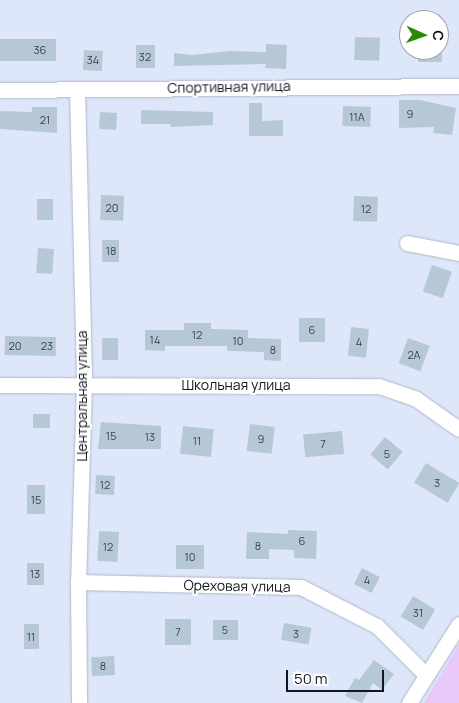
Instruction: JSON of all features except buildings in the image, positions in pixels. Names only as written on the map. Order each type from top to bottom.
[{"type":"street","name":"Спортивная улица","points":[[0,90],[459,86]]},
{"type":"street","name":"Центральная улица","points":[[77,89],[84,384],[78,582],[79,703]]},
{"type":"street","points":[[407,243],[459,253]]},
{"type":"street","name":"Школьная улица","points":[[0,385],[379,386],[416,398],[459,429]]},
{"type":"street","name":"Ореховая улица","points":[[78,582],[301,587],[377,626],[426,675]]},
{"type":"street","points":[[409,703],[459,624]]},
{"type":"shaded area","points":[[459,644],[459,703],[424,703]]}]
